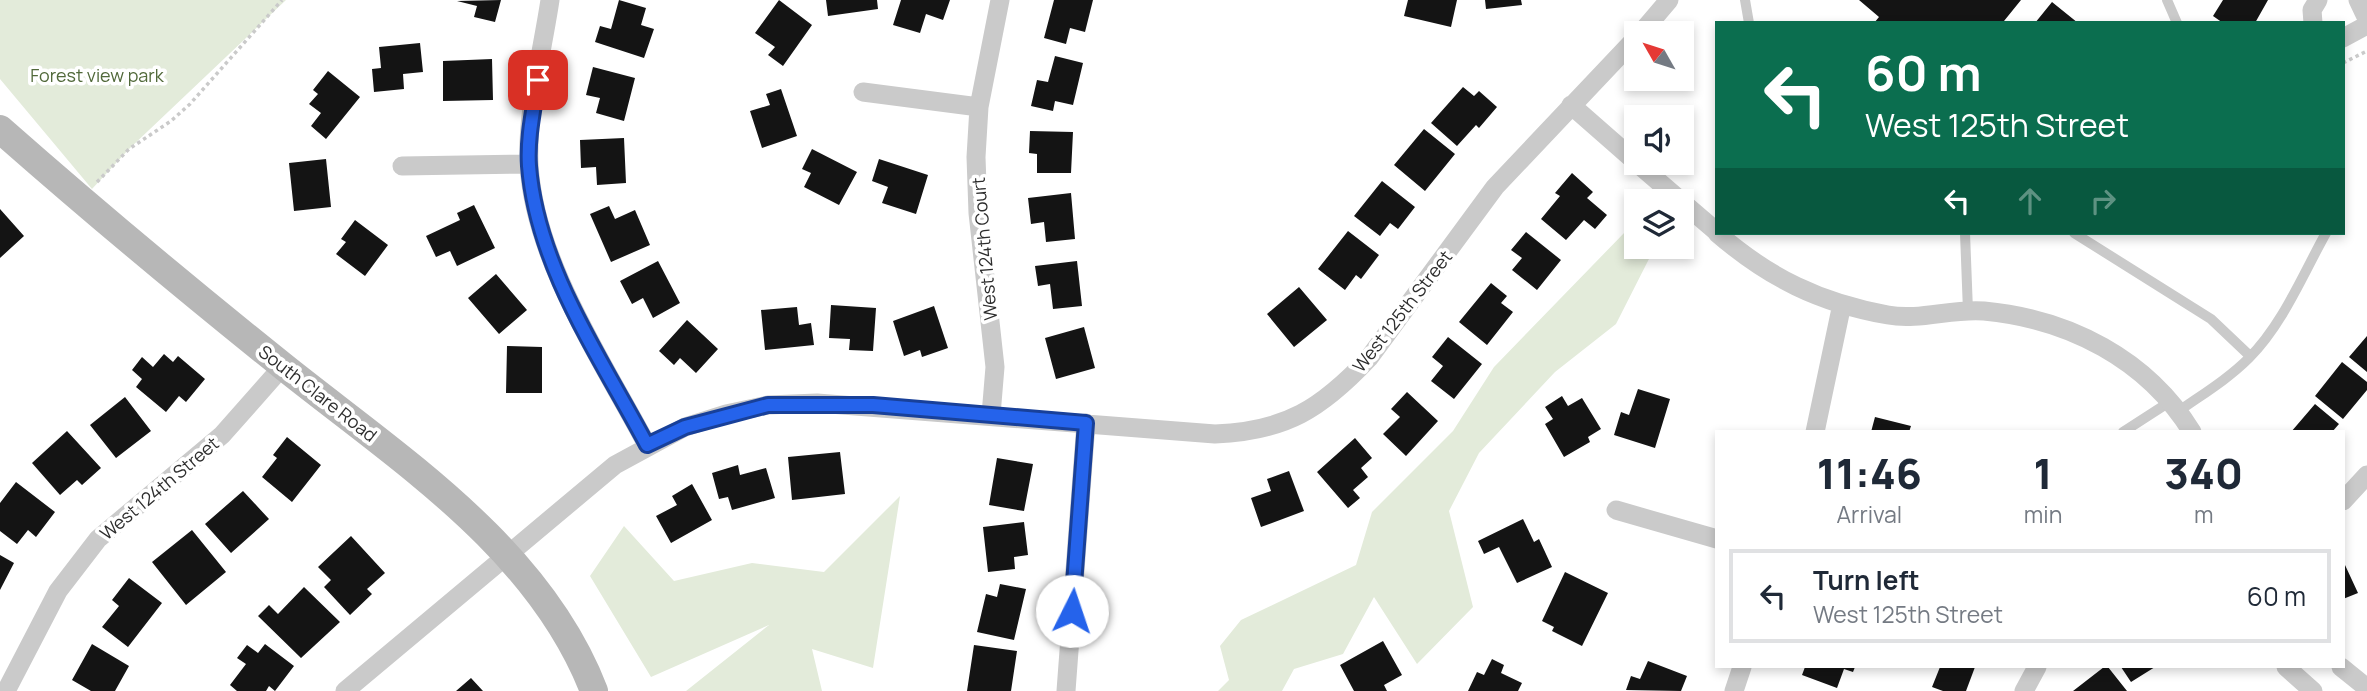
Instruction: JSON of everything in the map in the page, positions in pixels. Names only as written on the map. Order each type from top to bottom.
[{"type":"street","points":[[550,0],[530,134],[529,163],[542,234],[554,265],[647,445]]},
{"type":"street","name":"West 124th Court","points":[[991,415],[995,368],[978,213],[979,107],[1000,0]]},
{"type":"street","points":[[1651,21],[1669,0]]},
{"type":"street","points":[[2313,21],[2312,10],[2318,0]]},
{"type":"street","points":[[2345,36],[2367,22],[2358,0]]},
{"type":"street","name":"West 125th Street","points":[[345,691],[593,482],[647,445],[685,427],[768,405],[873,405],[1215,434],[1253,433],[1287,422],[1320,404],[1346,383],[1369,358],[1495,187],[1624,50]]},
{"type":"street","points":[[863,92],[979,107]]},
{"type":"street","points":[[1571,105],[1624,151]]},
{"type":"street","name":"South Clare Road","points":[[0,130],[81,201],[283,366],[432,483],[536,588],[583,662],[594,691]]},
{"type":"street","points":[[402,166],[529,163]]},
{"type":"street","points":[[1652,175],[1667,189]]},
{"type":"street","points":[[1694,212],[1715,230]]},
{"type":"street","points":[[1720,235],[1753,264],[1821,298],[1891,316],[1982,311],[2046,322],[2113,349],[2175,406],[2191,430]]},
{"type":"street","points":[[1815,430],[1842,304]]},
{"type":"street","name":"West 124th Street","points":[[6,691],[58,591],[98,539],[222,435],[283,366]]},
{"type":"street","points":[[1066,691],[1086,423]]},
{"type":"street","points":[[2345,499],[2367,474]]},
{"type":"street","points":[[1616,510],[1715,538]]},
{"type":"street","points":[[1734,691],[1742,668]]},
{"type":"street","points":[[2024,691],[2036,668]]},
{"type":"street","points":[[2287,668],[2313,691]]},
{"type":"street","points":[[2342,668],[2367,688]]},
{"type":"lane","points":[[1745,0],[1749,21]]},
{"type":"lane","points":[[2167,0],[2176,21]]},
{"type":"lane","points":[[1965,235],[1968,311]]},
{"type":"lane","points":[[2077,235],[2211,319],[2250,356]]},
{"type":"lane","points":[[2127,430],[2228,377],[2250,356],[2273,329],[2325,235]]},
{"type":"path","points":[[81,201],[129,149],[171,121],[190,104],[282,0]]},
{"type":"path","points":[[2345,62],[2367,51]]},
{"type":"green space","name":"Forest view park","points":[[0,0],[286,0],[129,149],[92,189],[0,79]]},
{"type":"green space","points":[[1624,233],[1624,259],[1649,259],[1616,324],[1555,372],[1479,453],[1449,511],[1473,607],[1417,664],[1374,597],[1343,654],[1294,669],[1282,691],[1218,691],[1229,680],[1220,646],[1241,620],[1356,565],[1372,512],[1453,431],[1494,367]]},
{"type":"green space","points":[[900,496],[873,668],[812,649],[822,691],[686,691],[769,625],[651,677],[590,576],[624,526],[674,581],[752,563],[824,572]]},
{"type":"building","points":[[501,0],[495,22],[474,17],[477,6],[457,1]]},
{"type":"building","points":[[619,0],[646,8],[641,25],[654,29],[644,58],[595,42],[600,26],[611,29]]},
{"type":"building","points":[[779,0],[812,25],[783,66],[768,55],[775,47],[755,33]]},
{"type":"building","points":[[826,0],[877,0],[878,9],[828,16]]},
{"type":"building","points":[[901,0],[950,0],[943,20],[926,14],[920,33],[893,25]]},
{"type":"building","points":[[1054,0],[1093,0],[1085,32],[1070,28],[1066,44],[1044,38]]},
{"type":"building","points":[[1408,0],[1457,0],[1451,27],[1404,16]]},
{"type":"building","points":[[1485,0],[1521,0],[1522,5],[1486,9]]},
{"type":"building","points":[[1859,0],[2021,0],[2004,21],[1876,21],[1879,17]]},
{"type":"building","points":[[2223,0],[2268,0],[2256,21],[2220,21],[2213,16]]},
{"type":"building","points":[[2052,2],[2076,21],[2037,21]]},
{"type":"building","points":[[420,43],[423,72],[403,74],[404,89],[374,92],[372,69],[381,68],[379,47]]},
{"type":"building","points":[[1055,56],[1083,63],[1073,105],[1055,101],[1053,111],[1031,106],[1037,80],[1048,82]]},
{"type":"building","points":[[492,59],[493,100],[443,101],[443,61]]},
{"type":"building","points":[[593,67],[635,78],[624,121],[596,113],[600,98],[586,95]]},
{"type":"building","points":[[328,71],[360,97],[326,139],[311,126],[321,113],[309,104],[318,94],[313,90]]},
{"type":"building","points":[[1463,87],[1474,96],[1479,91],[1497,107],[1479,128],[1476,125],[1457,146],[1431,123]]},
{"type":"building","points":[[781,89],[797,136],[762,148],[750,111],[770,105],[766,94]]},
{"type":"building","points":[[1424,129],[1455,154],[1425,191],[1394,165]]},
{"type":"building","points":[[1030,131],[1073,132],[1071,173],[1037,173],[1037,154],[1029,153]]},
{"type":"building","points":[[624,138],[626,183],[597,185],[596,167],[581,168],[580,140]]},
{"type":"building","points":[[812,149],[857,172],[839,205],[804,187],[811,173],[802,169]]},
{"type":"building","points":[[326,159],[331,207],[294,211],[289,163]]},
{"type":"building","points":[[879,159],[928,175],[916,214],[882,203],[888,187],[872,181]]},
{"type":"building","points":[[1572,173],[1593,192],[1587,198],[1607,215],[1595,229],[1584,220],[1566,240],[1541,219],[1560,196],[1555,193]]},
{"type":"building","points":[[1382,181],[1415,207],[1398,229],[1390,223],[1380,236],[1354,216]]},
{"type":"building","points":[[1071,193],[1075,239],[1046,242],[1044,222],[1031,224],[1028,198]]},
{"type":"building","points":[[474,205],[495,248],[457,266],[450,251],[436,257],[426,236],[460,220],[457,213]]},
{"type":"building","points":[[609,206],[615,219],[635,210],[650,245],[611,262],[590,214]]},
{"type":"building","points":[[0,209],[24,236],[0,258]]},
{"type":"building","points":[[355,220],[388,245],[365,276],[336,254],[346,242],[341,239]]},
{"type":"building","points":[[1348,231],[1379,255],[1361,279],[1356,275],[1345,290],[1318,269]]},
{"type":"building","points":[[1526,232],[1561,260],[1537,290],[1512,270],[1522,258],[1511,250]]},
{"type":"building","points":[[658,261],[680,303],[653,318],[643,298],[632,304],[620,281]]},
{"type":"building","points":[[1077,261],[1082,306],[1053,309],[1050,284],[1038,286],[1035,266]]},
{"type":"building","points":[[496,274],[527,310],[499,334],[468,298]]},
{"type":"building","points":[[1491,283],[1507,296],[1501,303],[1513,312],[1487,345],[1459,322]]},
{"type":"building","points":[[1299,287],[1327,320],[1294,347],[1267,314]]},
{"type":"building","points":[[831,305],[876,308],[873,351],[849,350],[850,339],[829,338]]},
{"type":"building","points":[[934,306],[948,348],[922,357],[920,350],[904,356],[893,321]]},
{"type":"building","points":[[797,307],[799,325],[811,323],[814,345],[765,350],[761,310]]},
{"type":"building","points":[[687,320],[718,349],[696,373],[680,358],[674,365],[659,351]]},
{"type":"building","points":[[1084,327],[1095,368],[1056,379],[1045,338]]},
{"type":"building","points":[[2367,336],[2367,372],[2349,357]]},
{"type":"building","points":[[1448,337],[1482,364],[1454,399],[1431,381],[1443,366],[1432,357]]},
{"type":"building","points":[[507,346],[542,347],[542,393],[506,393]]},
{"type":"building","points":[[164,354],[173,362],[178,356],[205,379],[186,402],[179,396],[166,412],[136,387],[142,379],[132,370],[142,357],[153,367]]},
{"type":"building","points":[[2342,362],[2367,382],[2367,390],[2343,419],[2315,396]]},
{"type":"building","points":[[1638,389],[1670,399],[1655,448],[1614,435],[1621,412],[1629,415]]},
{"type":"building","points":[[1407,392],[1438,421],[1406,456],[1383,434],[1400,417],[1391,409]]},
{"type":"building","points":[[1562,396],[1568,406],[1582,398],[1601,429],[1588,437],[1590,442],[1564,457],[1545,424],[1553,419],[1545,407]]},
{"type":"building","points":[[125,397],[151,431],[116,458],[90,425]]},
{"type":"building","points":[[2315,404],[2339,424],[2334,430],[2293,430]]},
{"type":"building","points":[[1875,417],[1911,426],[1910,430],[1872,430]]},
{"type":"building","points":[[67,431],[101,468],[82,485],[77,480],[60,495],[32,463]]},
{"type":"building","points":[[287,437],[321,465],[292,502],[262,477],[277,458],[273,455]]},
{"type":"building","points":[[1355,438],[1372,458],[1361,468],[1368,477],[1353,490],[1360,498],[1348,508],[1317,472]]},
{"type":"building","points":[[840,452],[845,494],[792,500],[788,457]]},
{"type":"building","points":[[997,458],[1033,464],[1024,511],[989,505]]},
{"type":"building","points":[[738,465],[740,475],[766,468],[775,498],[732,510],[728,497],[719,499],[712,473]]},
{"type":"building","points":[[1289,471],[1304,511],[1261,527],[1251,498],[1271,491],[1267,479]]},
{"type":"building","points":[[16,482],[55,512],[36,537],[28,530],[17,544],[0,531],[0,503]]},
{"type":"building","points":[[692,484],[712,520],[671,543],[656,516],[677,505],[672,496]]},
{"type":"building","points":[[243,491],[269,519],[231,553],[205,524]]},
{"type":"building","points":[[1523,519],[1534,542],[1539,539],[1552,567],[1517,583],[1499,547],[1484,554],[1478,541]]},
{"type":"building","points":[[1024,522],[1028,555],[1014,557],[1015,569],[988,572],[983,527]]},
{"type":"building","points":[[192,530],[226,572],[186,605],[152,562]]},
{"type":"building","points":[[351,536],[385,573],[367,589],[372,594],[350,615],[324,587],[331,580],[318,567]]},
{"type":"building","points":[[0,555],[14,563],[0,590]]},
{"type":"building","points":[[2345,565],[2358,593],[2345,598]]},
{"type":"building","points":[[1565,572],[1608,593],[1582,646],[1552,631],[1554,627],[1542,621]]},
{"type":"building","points":[[129,578],[162,603],[128,647],[102,627],[119,606],[112,600]]},
{"type":"building","points":[[1000,584],[1026,589],[1014,640],[977,632],[986,594],[997,597]]},
{"type":"building","points":[[304,587],[340,622],[301,658],[258,616],[269,605],[278,614]]},
{"type":"building","points":[[1383,641],[1402,675],[1384,685],[1387,691],[1354,691],[1340,665]]},
{"type":"building","points":[[92,644],[129,666],[115,691],[91,691],[72,680]]},
{"type":"building","points":[[265,644],[294,666],[275,691],[269,686],[266,691],[237,691],[230,685],[246,664],[237,658],[247,645],[258,653]]},
{"type":"building","points":[[974,645],[1017,651],[1011,691],[967,691]]},
{"type":"building","points":[[1492,659],[1504,665],[1501,673],[1522,683],[1518,691],[1468,691],[1477,672],[1484,675]]},
{"type":"building","points":[[1648,661],[1687,676],[1681,691],[1626,690],[1631,676],[1640,679]]},
{"type":"building","points":[[1805,668],[1855,668],[1853,672],[1844,669],[1837,688],[1802,675]]},
{"type":"building","points":[[1940,668],[1975,668],[1966,691],[1943,691],[1932,687]]},
{"type":"building","points":[[2103,668],[2109,668],[2127,691],[2073,691]]},
{"type":"building","points":[[2122,668],[2153,668],[2131,682]]},
{"type":"building","points":[[471,678],[483,691],[456,691]]},
{"type":"route","points":[[538,80],[530,134],[529,163],[533,197],[542,234],[573,304],[647,445],[685,427],[726,414],[768,405],[817,402],[1086,423],[1072,611]]}]
